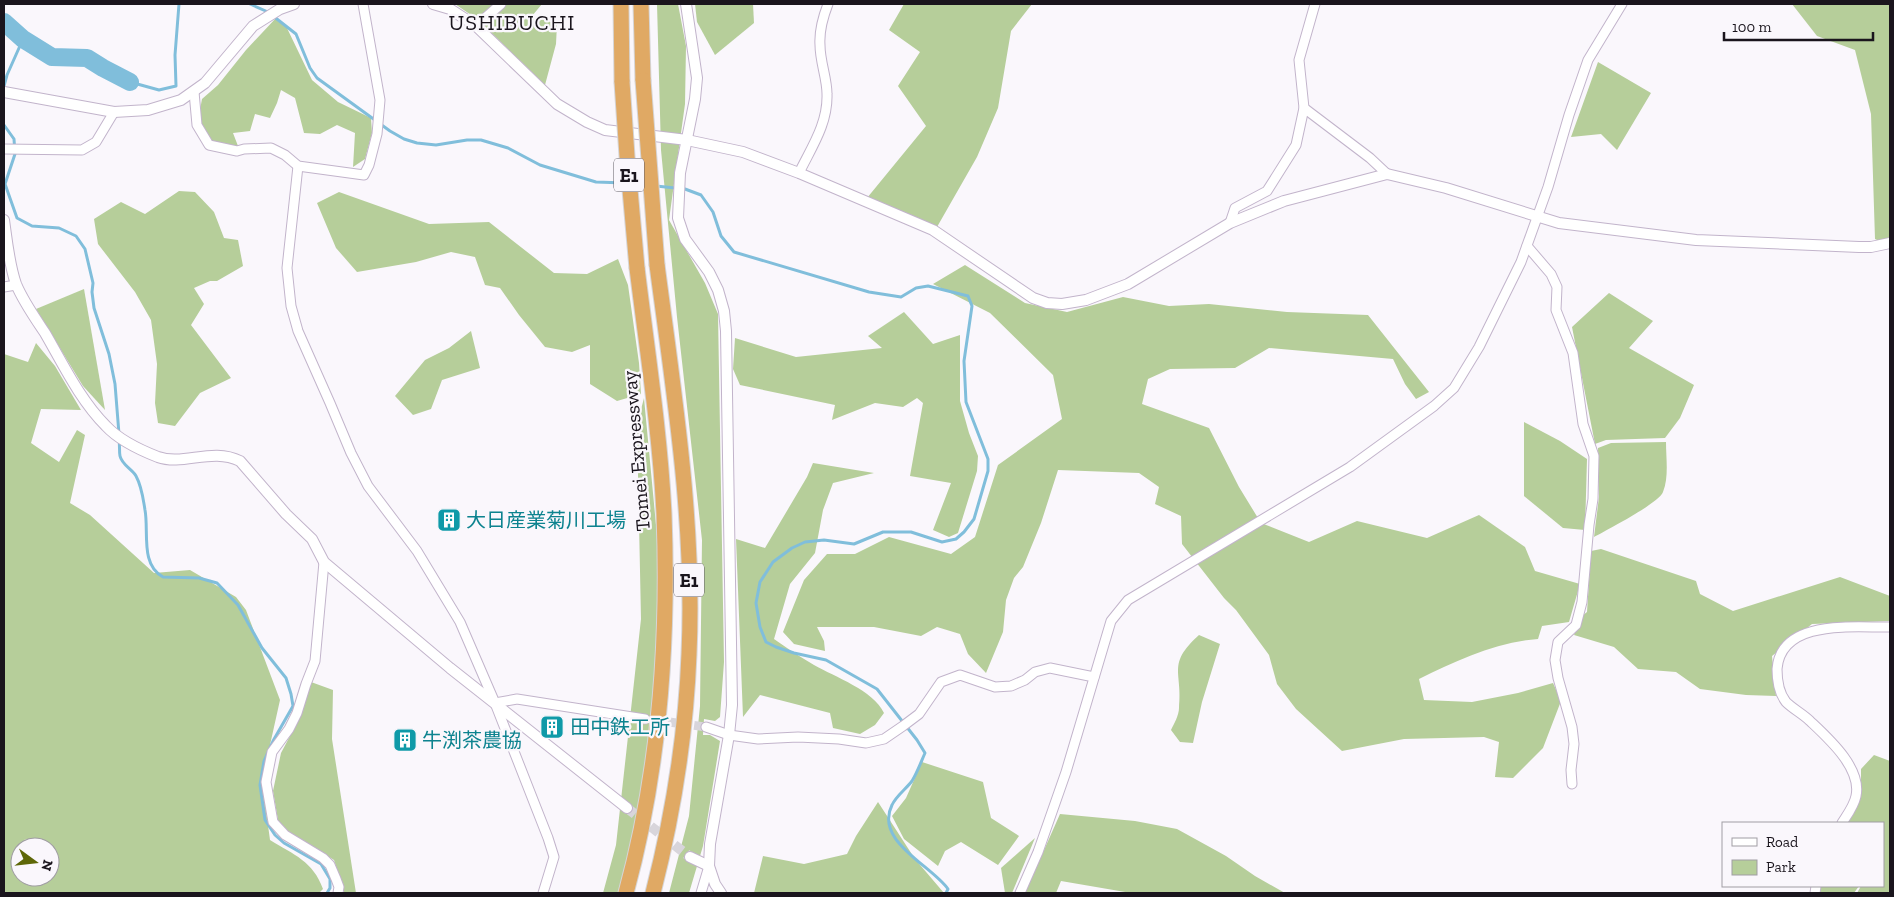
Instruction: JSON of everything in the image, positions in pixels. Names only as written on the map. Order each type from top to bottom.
[{"type":"highway","name":"Tomei Expressway","points":[[621,4],[622,82],[627,156],[637,268],[664,512],[666,594],[658,734],[648,802],[626,893]]},
{"type":"highway","name":"Tomei Expressway","points":[[641,4],[643,80],[657,265],[681,441],[688,557],[690,652],[681,749],[672,806],[653,893]]},
{"type":"street","points":[[4,92],[114,112],[148,110],[181,100],[206,83],[253,26],[280,9],[294,4]]},
{"type":"street","points":[[194,92],[197,125],[208,145],[237,151],[271,148],[298,166],[364,175],[369,165],[377,134],[380,100],[363,4]]},
{"type":"street","points":[[433,4],[450,9],[476,26],[557,104],[573,115],[605,130],[686,140],[743,152],[799,173],[933,230],[1033,298],[1047,303],[1062,304],[1086,300],[1128,284],[1230,223],[1284,201],[1387,174],[1446,188],[1559,223],[1696,240],[1850,247],[1887,246]]},
{"type":"street","points":[[476,26],[501,4]]},
{"type":"street","points":[[686,4],[697,78],[695,99],[680,174],[678,218],[685,239],[718,290],[724,310],[733,668],[729,734],[710,844],[709,866],[701,893]]},
{"type":"street","points":[[799,173],[817,140],[825,112],[827,94],[820,45],[821,24],[828,4]]},
{"type":"street","points":[[1230,223],[1235,208],[1267,191],[1296,145],[1304,108],[1299,60],[1316,4]]},
{"type":"street","points":[[1020,893],[1038,852],[1054,807],[1111,621],[1128,600],[1350,467],[1434,406],[1454,388],[1479,347],[1521,262],[1538,217],[1588,60],[1622,4]]},
{"type":"street","points":[[1304,108],[1370,158],[1387,174]]},
{"type":"street","points":[[4,149],[82,150],[96,142],[114,112]]},
{"type":"street","points":[[298,166],[287,268],[291,306],[298,331],[351,453],[368,486],[417,551],[460,622],[495,703],[548,838],[554,858],[543,893]]},
{"type":"street","points":[[4,220],[16,285],[80,391],[106,427],[127,443],[159,457],[169,459],[215,455],[231,456],[240,461],[286,514],[312,539],[324,562],[450,668],[627,808]]},
{"type":"street","points":[[1527,246],[1551,274],[1557,286],[1556,310],[1573,353],[1583,424],[1594,456],[1593,499],[1582,602],[1576,625],[1558,642],[1555,660],[1558,678],[1572,727],[1574,744],[1571,770],[1572,784]]},
{"type":"street","points":[[4,286],[16,285]]},
{"type":"street","points":[[324,562],[315,661],[297,713],[289,729],[272,752],[266,782],[273,822],[285,835],[323,858],[330,866],[336,879],[339,887],[338,893]]},
{"type":"street","points":[[1843,822],[1856,797],[1857,787],[1854,774],[1836,747],[1809,720],[1786,701],[1779,687],[1778,665],[1782,653],[1791,643],[1808,631],[1821,628],[1890,627]]},
{"type":"street","points":[[706,727],[729,734],[758,739],[798,737],[839,739],[866,743],[884,739],[911,720],[919,714],[941,682],[960,675],[995,687],[1011,686],[1025,680],[1035,672],[1050,668],[1094,676]]},
{"type":"street","points":[[495,703],[517,699],[645,719]]},
{"type":"street","points":[[690,857],[709,866],[715,884],[721,893]]},
{"type":"green space","points":[[455,4],[542,4],[532,16],[557,24],[556,44],[545,85],[477,19]]},
{"type":"green space","points":[[657,4],[678,4],[686,46],[685,104],[669,220],[705,283],[718,314],[724,662],[720,717],[715,721],[704,719],[703,735],[710,735],[720,741],[703,846],[689,893],[669,893],[689,816],[700,706],[702,540],[677,317],[661,150]]},
{"type":"green space","points":[[695,4],[753,4],[754,23],[715,55],[697,22]]},
{"type":"green space","points":[[904,4],[1032,4],[1011,31],[998,108],[977,157],[937,227],[867,198],[926,126],[898,86],[920,52],[889,30]]},
{"type":"green space","points":[[1792,4],[1890,4],[1890,246],[1875,239],[1871,114],[1855,50],[1817,36]]},
{"type":"green space","points":[[276,18],[286,26],[312,80],[338,102],[371,118],[372,133],[365,159],[353,167],[355,133],[337,125],[320,134],[304,133],[295,98],[281,90],[270,118],[255,114],[250,131],[233,133],[238,146],[228,152],[204,137],[199,115],[202,99],[218,85],[246,50]]},
{"type":"green space","points":[[1598,62],[1651,93],[1617,150],[1601,134],[1571,137]]},
{"type":"green space","points":[[179,191],[195,192],[214,212],[224,238],[238,240],[243,266],[217,281],[210,281],[194,288],[204,304],[191,325],[231,378],[200,393],[175,426],[158,423],[155,403],[157,364],[151,320],[135,292],[98,244],[94,219],[121,202],[145,214]]},
{"type":"green space","points":[[339,192],[429,224],[489,222],[554,273],[587,274],[618,259],[628,285],[639,363],[641,394],[617,401],[590,384],[590,345],[572,352],[545,347],[500,288],[485,285],[475,257],[451,252],[416,262],[357,272],[336,248],[317,203]]},
{"type":"green space","points":[[965,265],[1025,303],[1067,312],[1123,297],[1169,306],[1209,304],[1287,312],[1368,315],[1429,392],[1416,399],[1405,384],[1393,359],[1269,348],[1235,368],[1170,369],[1148,379],[1142,404],[1209,428],[1239,487],[1261,523],[1309,542],[1357,521],[1427,538],[1479,515],[1525,547],[1535,571],[1580,584],[1569,622],[1542,626],[1538,639],[1492,648],[1462,659],[1419,679],[1424,700],[1472,702],[1518,693],[1553,683],[1561,701],[1543,748],[1513,778],[1495,777],[1499,742],[1484,737],[1404,739],[1342,751],[1296,709],[1277,684],[1269,655],[1236,610],[1224,598],[1182,544],[1181,516],[1155,504],[1159,487],[1139,473],[1058,470],[1041,523],[1023,567],[1014,578],[1006,600],[1003,632],[986,673],[968,654],[960,634],[937,627],[921,636],[874,627],[817,627],[824,641],[825,651],[794,644],[783,632],[804,580],[827,554],[855,554],[889,537],[951,554],[975,537],[998,465],[1062,419],[1053,375],[990,313],[933,284]]},
{"type":"green space","points":[[84,289],[105,410],[83,386],[36,309]]},
{"type":"green space","points":[[1609,293],[1653,321],[1629,348],[1694,385],[1680,418],[1665,438],[1606,440],[1595,444],[1572,327]]},
{"type":"green space","points":[[904,312],[933,344],[960,335],[960,401],[978,456],[977,471],[958,533],[949,537],[933,530],[951,483],[910,476],[923,403],[917,398],[903,407],[875,403],[832,420],[835,405],[740,385],[733,369],[735,338],[796,357],[882,348],[868,336]]},
{"type":"green space","points":[[471,331],[480,368],[442,380],[431,409],[413,415],[395,396],[425,360],[449,348]]},
{"type":"green space","points":[[36,343],[55,366],[81,410],[41,409],[31,443],[59,462],[77,430],[85,435],[70,503],[90,515],[154,573],[190,570],[236,597],[246,610],[280,700],[262,781],[270,840],[308,865],[319,879],[323,889],[319,893],[4,893],[4,354],[28,362]]},
{"type":"green space","points":[[644,398],[658,546],[656,692],[630,864],[620,893],[603,893],[616,845],[641,619],[637,425]]},
{"type":"green space","points":[[1524,422],[1560,441],[1587,459],[1585,530],[1563,528],[1524,496]]},
{"type":"green space","points":[[1666,442],[1667,467],[1663,492],[1652,503],[1594,537],[1599,497],[1598,448],[1611,443]]},
{"type":"green space","points":[[813,463],[874,473],[833,483],[823,510],[815,553],[790,584],[774,639],[809,662],[863,691],[879,705],[884,713],[875,725],[860,734],[833,728],[830,713],[760,695],[743,717],[736,539],[765,548],[807,477]]},
{"type":"green space","points":[[1601,549],[1696,581],[1700,594],[1733,611],[1840,577],[1890,596],[1890,621],[1812,624],[1772,656],[1776,696],[1746,695],[1700,689],[1676,672],[1638,669],[1614,647],[1574,635],[1582,616],[1587,612],[1591,551]]},
{"type":"green space","points":[[1199,635],[1220,644],[1202,702],[1193,743],[1180,742],[1171,730],[1179,711],[1179,662],[1189,645]]},
{"type":"green space","points":[[311,682],[333,690],[332,739],[356,893],[344,892],[334,860],[279,826],[273,791],[281,753],[298,721]]},
{"type":"green space","points":[[1874,755],[1890,761],[1890,893],[1857,893],[1860,887],[1884,887],[1884,822],[1847,822],[1861,794],[1861,769]]},
{"type":"green space","points":[[922,762],[983,782],[991,818],[1019,836],[998,865],[961,842],[945,851],[938,866],[904,839],[892,816],[906,798]]},
{"type":"green space","points":[[878,802],[915,859],[944,893],[754,893],[763,856],[804,864],[847,854]]},
{"type":"green space","points":[[1060,814],[1135,821],[1177,829],[1226,856],[1255,876],[1285,893],[1131,893],[1061,881],[1056,893],[1025,893]]},
{"type":"green space","points":[[1035,838],[1012,893],[1005,893],[1001,868]]},
{"type":"green space","points":[[1821,887],[1858,887],[1854,893],[1819,893]]},
{"type":"waterway","points":[[130,82],[159,90],[176,86],[175,55],[179,4]]},
{"type":"waterway","points":[[250,4],[268,12],[296,34],[310,68],[317,78],[404,139],[417,143],[436,145],[467,140],[481,140],[508,148],[540,165],[596,182],[625,183]]},
{"type":"waterway","points":[[4,22],[23,39],[52,57],[87,58],[130,82]]},
{"type":"waterway","points":[[4,86],[23,39]]},
{"type":"waterway","points":[[4,125],[14,139],[15,154],[5,184],[17,218],[32,226],[59,228],[76,236],[85,249],[93,283],[94,308],[109,354],[115,384],[119,434]]},
{"type":"waterway","points":[[656,186],[685,189],[701,195],[713,212],[721,236],[734,252],[869,292],[901,297],[916,288],[928,286],[968,296],[972,306],[964,361],[966,402],[988,459],[988,471],[974,519],[956,539],[942,542],[911,532],[883,532],[854,544],[824,540],[805,542],[792,548],[773,562],[760,582],[756,603],[760,627],[766,642],[794,653],[826,660],[877,689],[917,740],[925,753],[912,781],[892,805],[889,818],[891,830],[897,841],[948,889],[946,893]]},
{"type":"waterway","points":[[119,440],[121,459],[136,476],[141,488],[146,518],[148,556],[156,572],[163,577],[199,578],[217,583],[238,605],[262,648],[286,678],[293,706],[264,761],[260,785],[265,820],[275,835],[284,843],[321,864],[330,879],[330,888],[327,893]]},
{"type":"tunnel","points":[[654,720],[706,727]]},
{"type":"tunnel","points":[[627,808],[690,857]]},
{"type":"place","name":"大日産業菊川工場","points":[[449,520]]},
{"type":"place","name":"田中鉄工所","points":[[552,727]]},
{"type":"place","name":"牛渕茶農協","points":[[405,740]]},
{"type":"district","name":"USHIBUCHI","points":[[512,22]]}]
